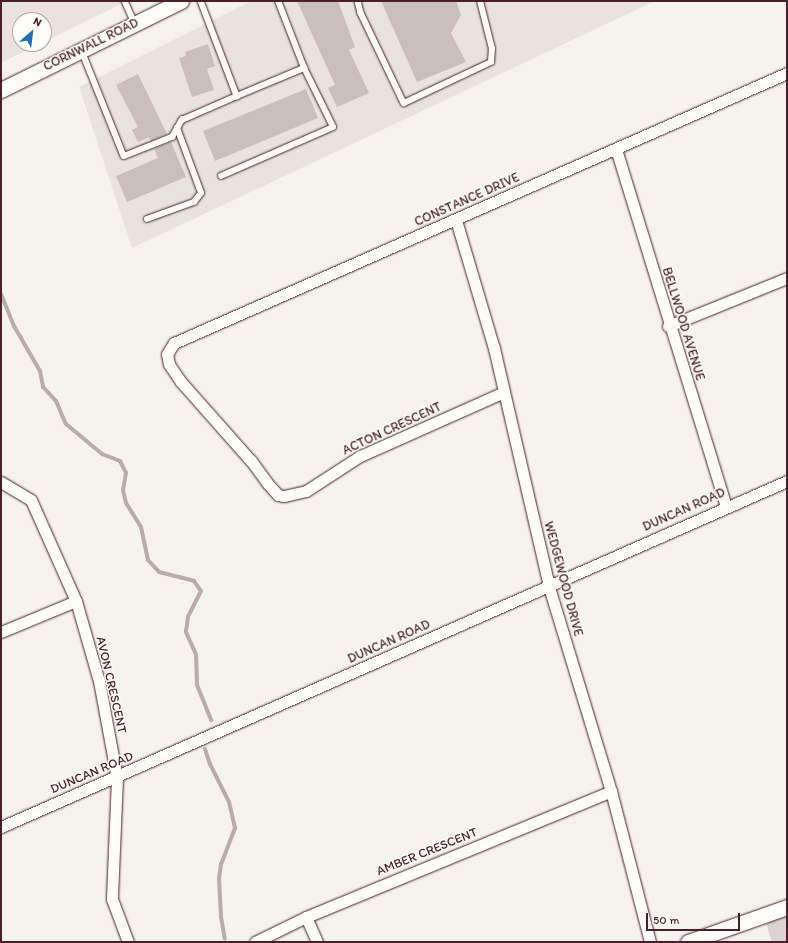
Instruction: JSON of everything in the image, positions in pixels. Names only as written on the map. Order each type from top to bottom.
[{"type":"main road","name":"CORNWALL ROAD","points":[[1,90],[181,1]]},
{"type":"main road","points":[[688,942],[787,906]]},
{"type":"street","name":"CONSTANCE DRIVE","points":[[168,359],[167,354],[174,343],[787,73]]},
{"type":"street","name":"BELLWOOD AVENUE","points":[[616,149],[668,326],[726,506]]},
{"type":"street","name":"WEDGEWOOD DRIVE","points":[[456,220],[504,392],[548,587],[611,791],[650,942]]},
{"type":"street","points":[[668,326],[787,278]]},
{"type":"street","name":"ACTON CRESCENT","points":[[168,359],[172,371],[252,461],[268,484],[278,495],[284,496],[306,491],[360,456],[504,392]]},
{"type":"street","name":"DUNCAN ROAD","points":[[1,827],[117,778],[548,587],[726,506],[787,481]]},
{"type":"street","name":"AVON CRESCENT","points":[[1,482],[31,500],[76,601],[99,681],[117,778],[112,899],[128,942]]},
{"type":"street","points":[[1,632],[76,601]]},
{"type":"street","name":"AMBER CRESCENT","points":[[255,942],[306,917],[611,791]]},
{"type":"street","points":[[306,917],[318,942]]},
{"type":"lane","points":[[125,1],[135,24]]},
{"type":"lane","points":[[201,1],[237,96]]},
{"type":"lane","points":[[221,176],[333,127],[304,68],[278,1]]},
{"type":"lane","points":[[358,1],[361,13],[404,103],[491,62],[492,49],[480,1]]},
{"type":"lane","points":[[82,50],[124,156],[172,137],[182,120],[304,68]]},
{"type":"lane","points":[[147,219],[194,202],[201,193],[177,128]]},
{"type":"shaded area","points":[[1,1],[127,1],[52,38],[52,12],[12,12],[12,52],[23,52],[1,63]]},
{"type":"shaded area","points":[[251,1],[655,1],[132,248],[79,87]]},
{"type":"shaded area","points":[[787,916],[787,942],[772,942],[766,923]]},
{"type":"building","points":[[297,1],[338,1],[355,47],[349,50],[369,93],[337,107],[328,88],[335,85]]},
{"type":"building","points":[[381,1],[456,1],[461,15],[451,33],[466,62],[417,82]]},
{"type":"building","points":[[208,44],[215,66],[207,69],[214,90],[192,97],[179,58],[186,56],[185,52]]},
{"type":"building","points":[[138,74],[167,134],[151,141],[149,137],[138,142],[132,130],[138,127],[116,85]]},
{"type":"building","points":[[306,89],[318,118],[215,161],[203,131]]},
{"type":"building","points":[[171,142],[186,177],[127,202],[116,176],[158,158],[154,149]]},
{"type":"waterway","points":[[1,294],[14,326],[40,371],[43,387],[56,401],[66,424],[102,454],[120,461],[126,473],[123,490],[126,503],[141,527],[148,560],[159,572],[194,581],[201,591],[188,617],[186,632],[196,654],[197,685],[211,720]]},
{"type":"waterway","points":[[205,749],[210,764],[229,802],[235,828],[221,864],[219,878],[221,917],[225,939]]}]
